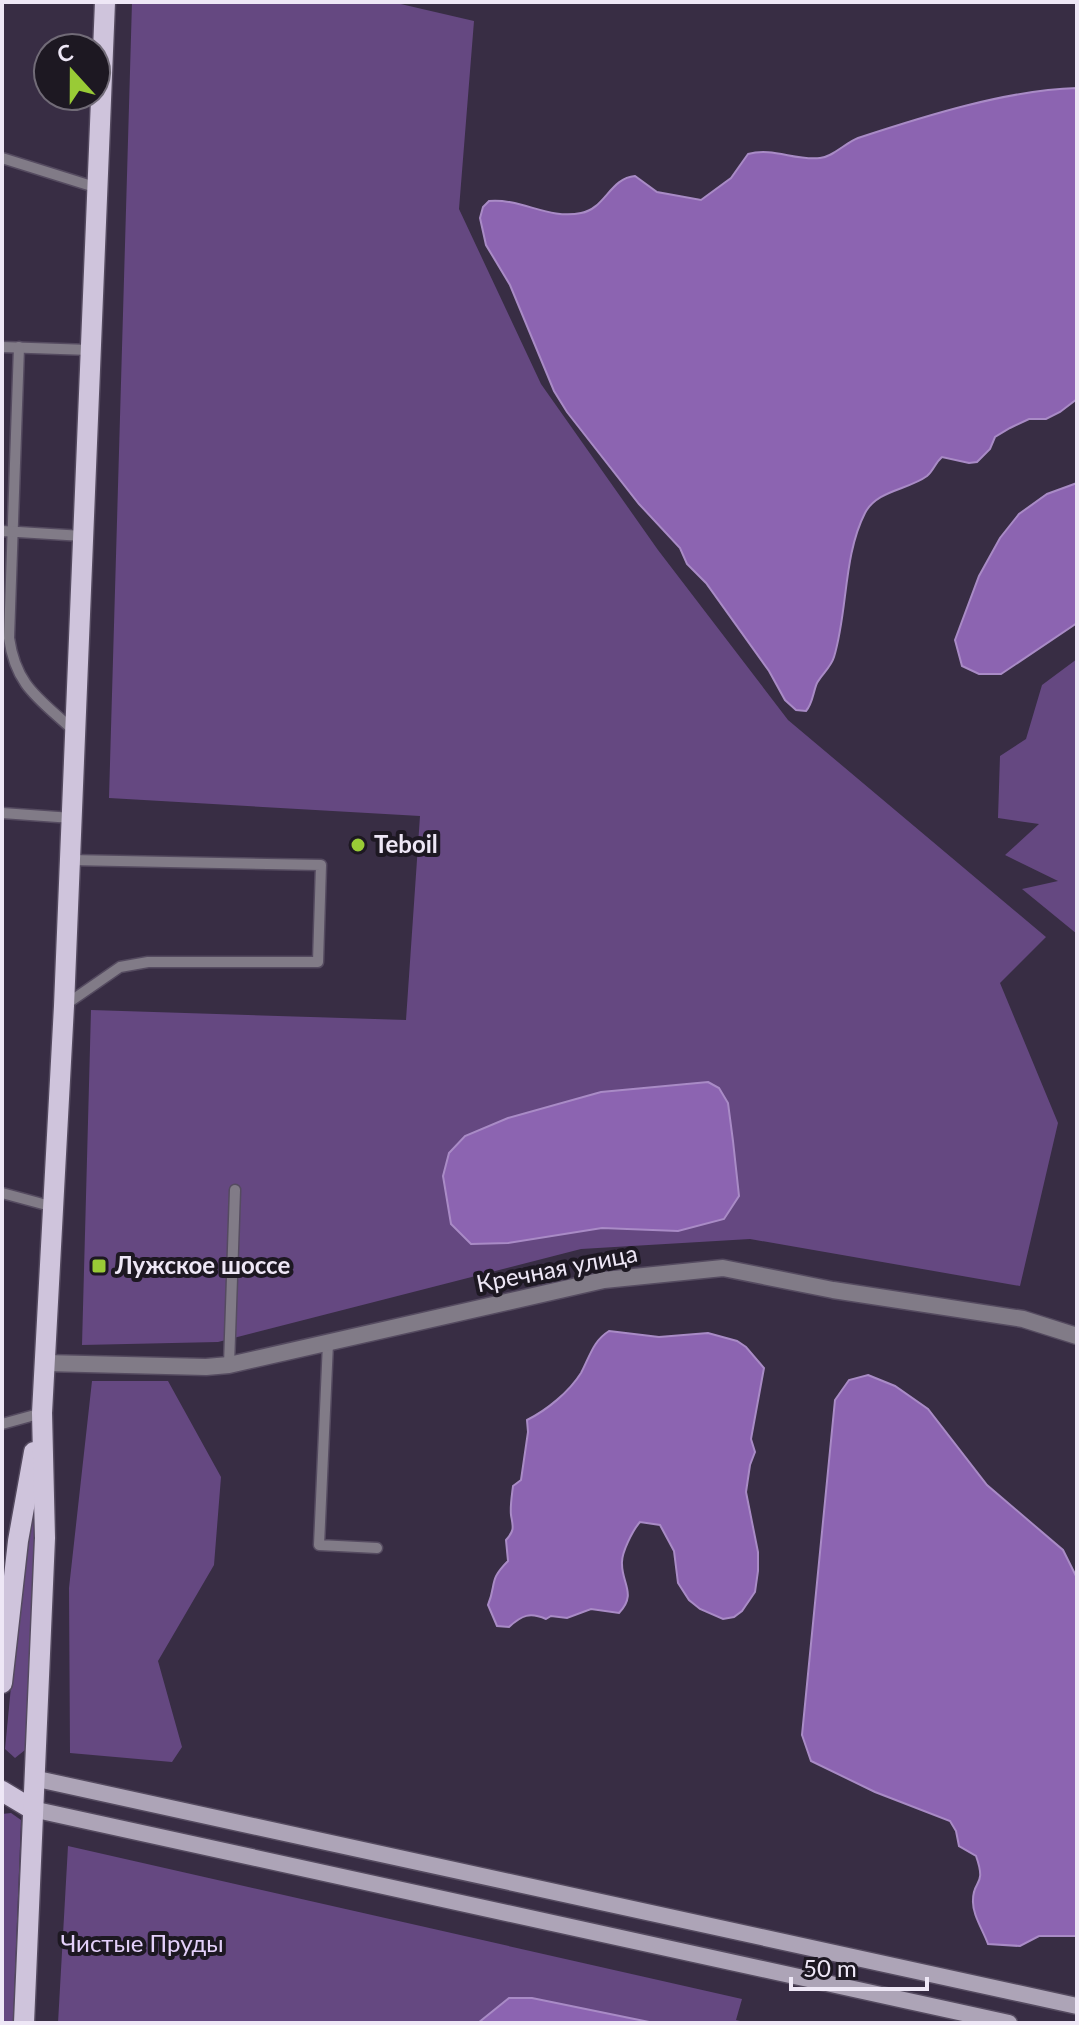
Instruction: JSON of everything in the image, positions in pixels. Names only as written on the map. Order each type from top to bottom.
[{"type":"main road","points":[[24,2023],[45,1538],[42,1413],[64,1006],[105,2]]},
{"type":"main road","points":[[2,1683],[5,1611],[42,1413]]},
{"type":"main road","points":[[2,1784],[33,1778],[1077,2006]]},
{"type":"main road","points":[[2,1791],[32,1809],[1009,2023]]},
{"type":"street","name":"Кречная улица","points":[[45,1363],[229,1365],[604,1280],[723,1268],[833,1290],[1023,1319],[1077,1336]]},
{"type":"lane","points":[[2,158],[98,188]]},
{"type":"lane","points":[[2,347],[90,350]]},
{"type":"lane","points":[[19,347],[8,532],[12,659],[21,681],[75,733]]},
{"type":"lane","points":[[8,532],[83,536]]},
{"type":"lane","points":[[2,813],[72,818]]},
{"type":"lane","points":[[64,1006],[120,967],[148,962],[318,962],[321,865],[70,860]]},
{"type":"lane","points":[[229,1365],[235,1190]]},
{"type":"lane","points":[[2,1193],[54,1207]]},
{"type":"lane","points":[[328,1343],[319,1545],[377,1548]]},
{"type":"lane","points":[[2,1424],[42,1413]]},
{"type":"green space","points":[[132,2],[392,2],[474,21],[459,209],[541,384],[658,550],[788,720],[1046,937],[1000,983],[1058,1123],[1020,1286],[750,1239],[581,1249],[218,1342],[82,1345],[91,1010],[406,1020],[420,816],[109,798]]},
{"type":"green space","points":[[1077,659],[1077,934],[1022,889],[1058,881],[1005,855],[1039,824],[998,818],[1000,756],[1026,739],[1042,685]]},
{"type":"green space","points":[[92,1381],[168,1381],[221,1477],[214,1565],[158,1661],[182,1747],[172,1762],[70,1753],[69,1588]]},
{"type":"green space","points":[[34,1507],[34,1593],[25,1750],[15,1758],[5,1749],[20,1593]]},
{"type":"green space","points":[[11,1813],[21,1820],[13,2023],[2,2023],[2,1814]]},
{"type":"green space","name":"Чистые Пруды","points":[[68,1846],[742,1999],[736,2020],[749,2023],[58,2023]]},
{"type":"shaded area","points":[[1077,88],[1077,399],[1046,419],[1029,419],[995,437],[990,449],[977,462],[942,457],[927,476],[870,505],[853,547],[834,657],[817,683],[806,711],[796,710],[785,700],[769,671],[706,583],[687,564],[680,548],[639,504],[567,412],[554,391],[510,285],[486,245],[480,218],[483,207],[489,201],[501,201],[558,214],[581,213],[596,206],[619,182],[635,176],[657,192],[701,200],[731,178],[748,154],[766,152],[802,158],[825,157],[858,138],[938,113],[995,99]]},
{"type":"shaded area","points":[[1077,483],[1077,623],[1001,674],[979,674],[962,666],[955,640],[979,576],[1000,538],[1019,514],[1047,494]]},
{"type":"shaded area","points":[[708,1082],[719,1088],[728,1103],[733,1141],[739,1196],[724,1219],[678,1231],[602,1228],[508,1243],[471,1244],[451,1224],[443,1176],[449,1153],[465,1136],[508,1118],[601,1092]]},
{"type":"shaded area","points":[[609,1331],[659,1337],[708,1333],[737,1341],[764,1368],[751,1439],[755,1452],[746,1492],[758,1552],[755,1592],[734,1617],[723,1619],[700,1609],[689,1600],[678,1583],[674,1551],[660,1525],[640,1522],[623,1554],[628,1594],[619,1613],[591,1609],[567,1618],[551,1616],[546,1619],[531,1615],[522,1617],[509,1627],[497,1626],[488,1605],[495,1578],[508,1561],[506,1540],[513,1528],[513,1486],[521,1480],[527,1420],[550,1406],[570,1387],[581,1373],[595,1344]]},
{"type":"shaded area","points":[[868,1375],[895,1386],[928,1409],[987,1485],[1063,1550],[1077,1578],[1077,1936],[1039,1936],[1020,1946],[988,1944],[973,1905],[980,1878],[976,1856],[959,1846],[950,1821],[875,1792],[811,1761],[802,1735],[835,1400],[849,1380]]},
{"type":"shaded area","points":[[509,1998],[532,1998],[654,2023],[478,2023]]},
{"type":"place","name":"Teboil","points":[[358,845]]},
{"type":"place","name":"Лужское шоссе","points":[[99,1266]]}]
